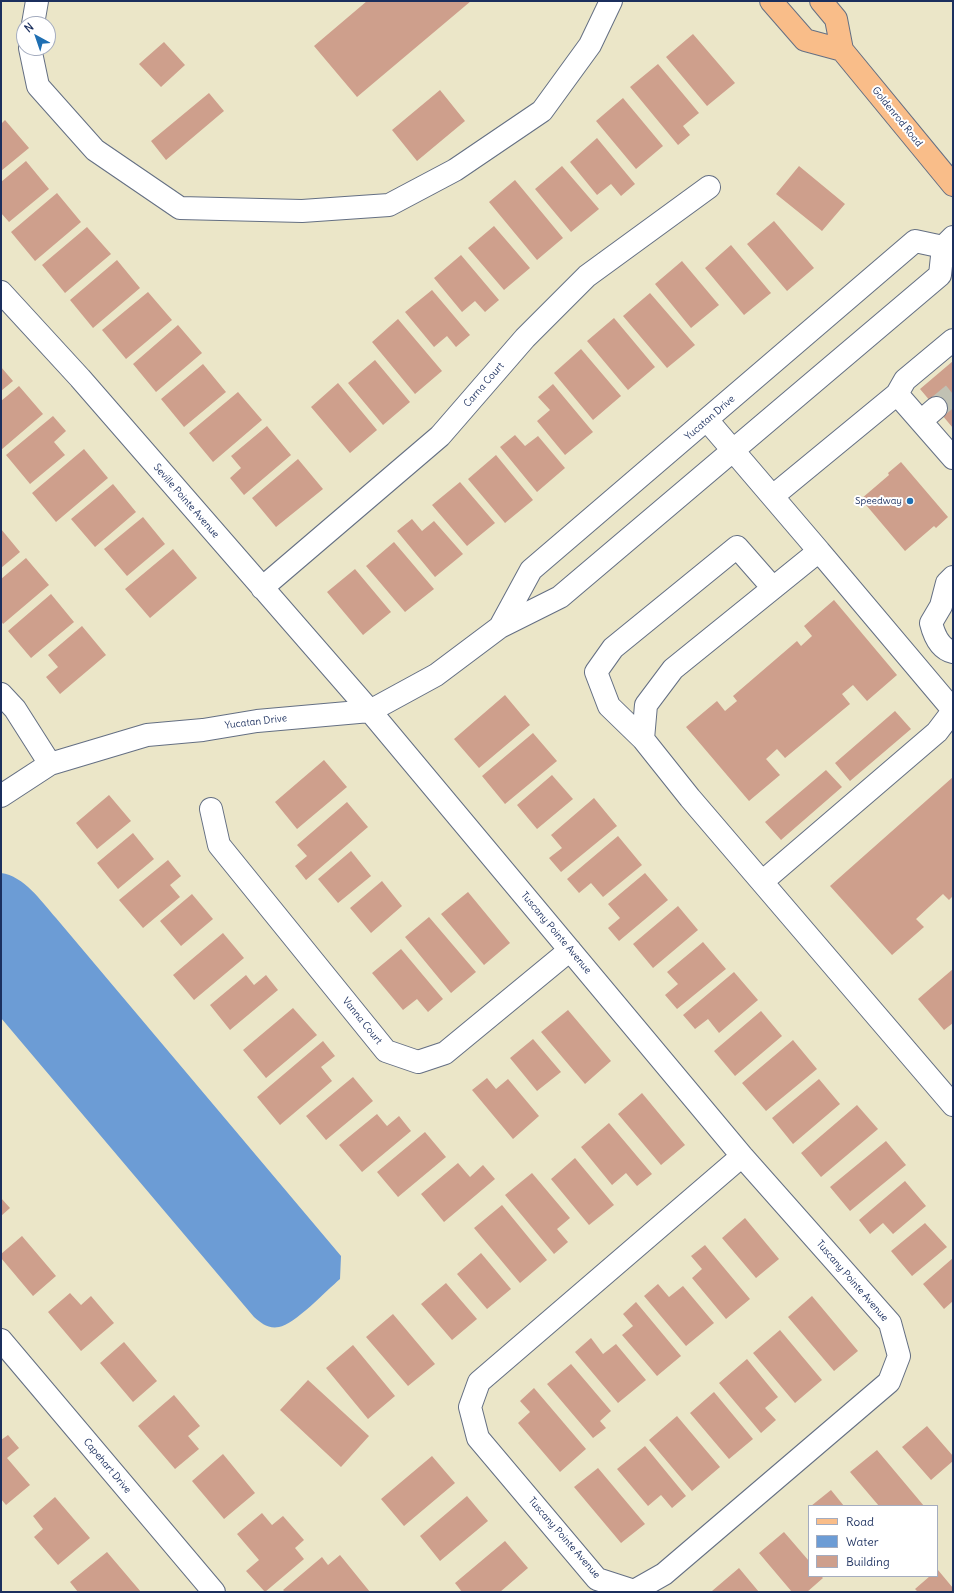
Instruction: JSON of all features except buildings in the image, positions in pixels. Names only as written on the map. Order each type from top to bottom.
[{"type":"main road","points":[[771,1],[805,40],[842,50]]},
{"type":"main road","name":"Goldenrod Road","points":[[821,1],[836,19],[842,50],[953,185]]},
{"type":"street","points":[[34,16],[37,1]]},
{"type":"street","points":[[32,56],[38,86],[95,150],[180,208],[302,210],[389,206],[455,170],[542,111],[590,45],[611,1]]},
{"type":"street","name":"Carna Court","points":[[262,588],[440,436],[525,338],[587,276],[709,187]]},
{"type":"street","name":"Yucatan Drive","points":[[1,796],[50,764],[147,734],[203,730],[257,721],[370,711],[436,675],[500,627],[560,597],[940,275],[948,242],[915,241],[531,570],[500,627]]},
{"type":"street","name":"Seville Pointe Avenue","points":[[1,292],[80,378],[370,711]]},
{"type":"street","points":[[773,496],[897,394],[905,380],[953,340]]},
{"type":"street","points":[[897,394],[928,415],[951,452]]},
{"type":"street","points":[[707,420],[773,496],[953,711],[937,732],[762,882]]},
{"type":"street","points":[[773,588],[737,547],[613,648],[596,672],[609,706],[643,739],[690,798],[953,1105]]},
{"type":"street","points":[[643,739],[646,705],[673,670],[819,551]]},
{"type":"street","points":[[953,577],[947,583],[941,606],[932,623],[934,633],[940,644],[953,652]]},
{"type":"street","points":[[1,694],[15,709],[50,764]]},
{"type":"street","name":"Tuscany Pointe Avenue","points":[[370,711],[742,1156],[890,1323],[899,1356],[889,1382],[664,1574],[634,1591],[597,1579],[478,1438],[470,1407],[479,1382],[742,1156]]},
{"type":"street","name":"Vanna Court","points":[[211,810],[219,845],[386,1051],[418,1062],[445,1053],[570,950]]},
{"type":"street","name":"Capehart Drive","points":[[1,1340],[214,1592]]},
{"type":"water","points":[[1,873],[17,879],[32,890],[341,1256],[340,1279],[293,1320],[279,1327],[271,1327],[254,1317],[1,1018]]},
{"type":"tunnel","points":[[936,408],[953,394]]},
{"type":"place","name":"Speedway","points":[[910,501]]}]
